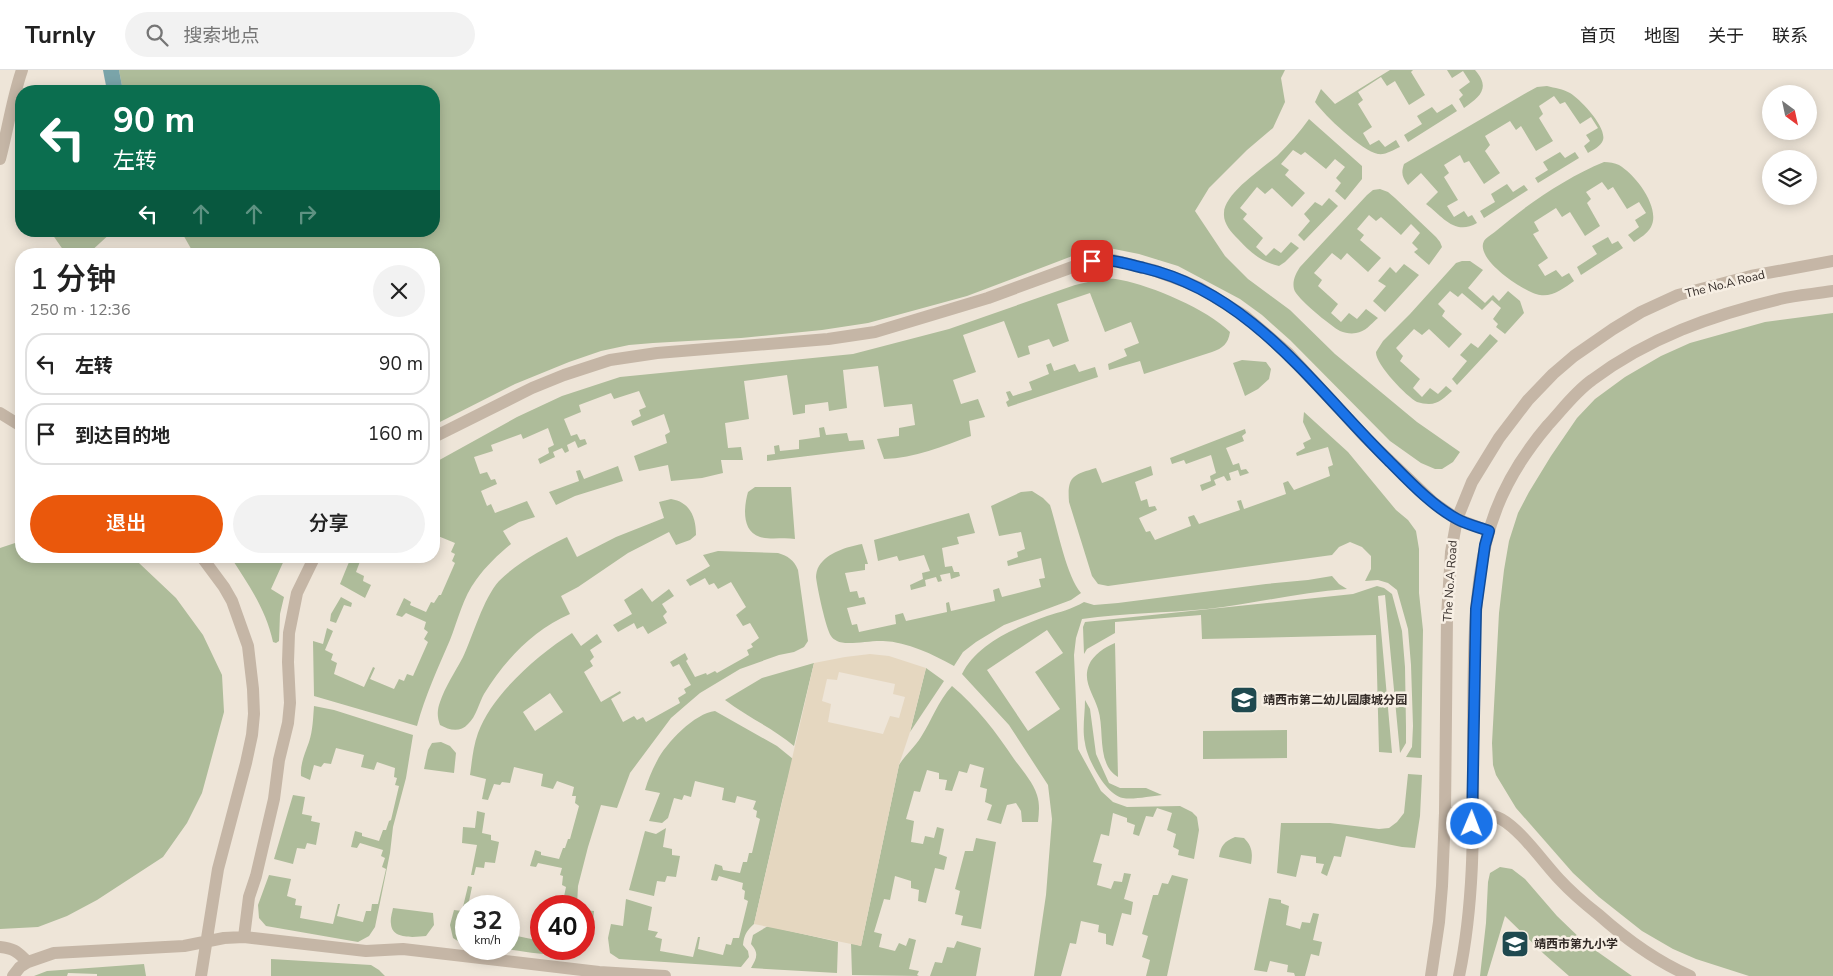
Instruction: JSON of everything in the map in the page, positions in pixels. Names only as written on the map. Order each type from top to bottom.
[{"type":"street","points":[[17,85],[22,70]]},
{"type":"street","points":[[0,159],[15,91]]},
{"type":"street","points":[[440,434],[532,388],[610,360],[681,351],[828,339],[875,332],[970,304],[1092,261],[1114,260],[1153,270],[1186,282],[1200,288],[1245,316],[1293,359],[1365,437],[1434,503],[1457,519],[1489,531]]},
{"type":"street","name":"The No.A Road","points":[[1432,976],[1439,922],[1444,813],[1446,616],[1451,552],[1457,519],[1478,470],[1499,438],[1528,400],[1553,374],[1597,340],[1641,312],[1678,295],[1751,276],[1833,261]]},
{"type":"street","points":[[1460,976],[1473,862],[1472,812],[1476,609],[1485,545],[1489,531],[1498,503],[1521,460],[1570,400],[1590,380],[1638,349],[1668,334],[1697,323],[1782,298],[1833,290]]},
{"type":"street","points":[[0,413],[15,422]]},
{"type":"street","points":[[201,976],[218,869],[252,735],[254,714],[248,646],[228,594],[207,563]]},
{"type":"street","points":[[244,938],[249,896],[256,876],[274,799],[279,760],[288,723],[290,703],[289,633],[297,593],[312,563]]},
{"type":"street","points":[[1444,813],[1472,812],[1500,818],[1514,829],[1572,892],[1619,934],[1654,957],[1690,976]]},
{"type":"street","points":[[13,976],[20,967],[28,962],[54,953],[165,948],[244,938],[366,951],[403,949],[599,972],[665,976]]},
{"type":"street","points":[[0,947],[10,948],[18,952],[28,962]]},
{"type":"green space","points":[[119,70],[1285,70],[1281,78],[1285,102],[1273,128],[1247,150],[1209,188],[1195,211],[1225,256],[1248,279],[1290,310],[1335,354],[1417,422],[1460,452],[1453,462],[1442,469],[1435,469],[1421,463],[1390,441],[1290,340],[1262,315],[1240,299],[1178,266],[1139,254],[1109,248],[1075,255],[967,296],[868,323],[822,330],[741,338],[629,345],[601,351],[515,384],[440,422],[440,248],[191,248],[184,237],[440,237],[440,85],[122,85]]},
{"type":"green space","points":[[1390,70],[1413,70],[1411,72],[1425,95],[1409,105],[1395,81],[1387,86],[1381,77],[1358,92],[1363,100],[1358,104],[1372,127],[1363,133],[1370,145],[1379,140],[1385,147],[1396,140],[1400,147],[1387,153],[1378,154],[1353,140],[1315,102],[1321,89],[1335,104]]},
{"type":"green space","points":[[1447,70],[1475,70],[1480,76],[1483,87],[1482,92],[1464,108],[1459,99],[1463,95],[1459,90],[1470,82],[1463,71],[1452,78]]},
{"type":"green space","points":[[1547,86],[1570,93],[1592,114],[1603,134],[1603,140],[1599,146],[1588,153],[1584,146],[1590,141],[1586,135],[1598,128],[1591,117],[1580,124],[1565,102],[1560,104],[1554,96],[1539,106],[1543,114],[1539,118],[1553,141],[1536,151],[1521,126],[1516,130],[1510,121],[1485,136],[1490,145],[1485,151],[1500,173],[1484,184],[1469,161],[1464,163],[1460,155],[1444,165],[1449,173],[1444,177],[1458,200],[1447,206],[1454,217],[1464,211],[1468,217],[1472,215],[1477,223],[1462,227],[1456,226],[1426,204],[1438,192],[1421,173],[1408,185],[1403,175],[1404,164],[1537,87]]},
{"type":"green space","points":[[1452,104],[1457,111],[1408,142],[1404,135],[1422,124],[1417,116],[1432,107],[1437,113]]},
{"type":"green space","points":[[1309,119],[1362,166],[1362,179],[1345,200],[1335,191],[1341,183],[1336,178],[1345,167],[1335,159],[1326,169],[1305,152],[1301,155],[1293,150],[1281,164],[1289,170],[1285,175],[1305,193],[1292,207],[1272,188],[1265,194],[1257,187],[1240,208],[1247,214],[1243,219],[1263,238],[1256,247],[1266,256],[1274,248],[1281,253],[1291,242],[1299,248],[1279,266],[1261,259],[1247,248],[1228,227],[1224,213],[1226,205],[1238,189],[1278,155]]},
{"type":"green space","points":[[1560,152],[1565,158],[1575,152],[1579,158],[1538,183],[1535,178],[1548,170],[1543,162]]},
{"type":"green space","points":[[1604,162],[1617,164],[1626,170],[1633,176],[1645,193],[1653,211],[1653,219],[1651,227],[1645,234],[1634,242],[1628,235],[1639,227],[1635,220],[1646,213],[1639,202],[1627,209],[1613,187],[1608,190],[1602,182],[1586,192],[1591,199],[1587,203],[1600,226],[1585,236],[1570,212],[1562,217],[1556,208],[1534,222],[1539,231],[1533,234],[1548,258],[1538,265],[1545,276],[1556,270],[1562,277],[1569,273],[1574,281],[1562,289],[1545,295],[1533,293],[1513,282],[1486,257],[1483,248],[1484,241],[1520,211],[1576,175]]},
{"type":"green space","points":[[1507,184],[1513,192],[1524,185],[1528,190],[1484,218],[1480,211],[1495,202],[1491,194]]},
{"type":"green space","points":[[1380,189],[1388,192],[1395,198],[1436,237],[1442,247],[1429,265],[1414,252],[1418,249],[1412,243],[1420,233],[1411,224],[1401,235],[1381,217],[1376,221],[1369,215],[1357,229],[1364,235],[1360,240],[1381,258],[1368,272],[1347,253],[1341,260],[1332,253],[1314,273],[1322,280],[1318,286],[1338,304],[1331,313],[1341,322],[1349,313],[1357,319],[1366,309],[1378,318],[1362,331],[1350,333],[1340,331],[1314,312],[1301,299],[1294,289],[1294,280],[1300,267],[1367,195],[1373,190]]},
{"type":"green space","points":[[1329,198],[1338,206],[1304,241],[1298,235],[1310,221],[1304,214],[1315,202],[1322,206]]},
{"type":"green space","points":[[54,237],[106,237],[95,248],[62,248]]},
{"type":"green space","points":[[1608,237],[1612,244],[1618,241],[1623,248],[1581,275],[1577,267],[1597,254],[1592,246]]},
{"type":"green space","points":[[1470,261],[1483,270],[1468,288],[1485,303],[1493,295],[1499,301],[1508,291],[1520,301],[1524,313],[1505,334],[1496,327],[1498,324],[1493,319],[1501,308],[1492,300],[1482,310],[1462,293],[1458,297],[1450,291],[1438,304],[1445,311],[1442,316],[1462,334],[1449,348],[1429,329],[1422,335],[1414,329],[1396,348],[1403,356],[1400,361],[1420,379],[1413,388],[1422,397],[1430,388],[1438,394],[1446,386],[1452,391],[1442,400],[1433,404],[1417,402],[1399,387],[1386,372],[1376,352],[1383,341],[1456,263]]},
{"type":"green space","points":[[1404,264],[1419,275],[1385,312],[1373,301],[1386,286],[1378,281],[1390,267],[1396,273]]},
{"type":"green space","points":[[1101,279],[1116,279],[1148,287],[1208,315],[1230,332],[1228,340],[1222,347],[1216,350],[1144,374],[1140,361],[1109,370],[1108,364],[1127,356],[1124,349],[1139,343],[1131,322],[1105,332],[1090,293],[1057,304],[1069,341],[1053,347],[1049,339],[1028,346],[1030,354],[1018,358],[1004,321],[963,335],[976,372],[953,380],[961,404],[978,399],[985,417],[969,421],[971,436],[929,451],[884,459],[877,439],[899,436],[899,428],[915,425],[912,404],[884,407],[878,366],[843,370],[847,408],[829,411],[828,402],[805,405],[805,413],[793,415],[787,375],[744,381],[749,419],[725,423],[728,448],[741,447],[743,460],[721,460],[723,473],[702,478],[671,481],[668,465],[639,471],[634,456],[667,443],[665,435],[670,432],[664,414],[633,426],[631,421],[641,416],[639,410],[646,407],[639,391],[614,399],[611,393],[579,405],[581,412],[564,419],[571,436],[577,434],[580,440],[585,439],[587,444],[578,448],[575,441],[567,445],[569,451],[565,453],[562,448],[553,452],[555,457],[540,464],[538,459],[549,453],[548,448],[554,445],[548,428],[523,439],[521,434],[491,445],[493,451],[474,457],[480,474],[487,472],[491,480],[495,479],[497,484],[481,491],[487,506],[491,504],[495,513],[527,501],[535,517],[519,522],[503,531],[511,544],[488,565],[471,587],[428,693],[417,726],[314,696],[313,641],[323,644],[327,628],[333,631],[325,650],[333,654],[331,660],[337,663],[334,674],[364,687],[373,667],[375,668],[370,679],[394,689],[399,679],[404,681],[407,674],[413,676],[428,642],[424,639],[428,632],[424,629],[426,622],[406,613],[402,617],[396,615],[404,598],[411,602],[410,605],[426,612],[431,602],[434,603],[439,595],[441,595],[455,563],[452,561],[455,554],[451,552],[455,543],[440,537],[440,460],[517,417],[562,396],[620,377],[853,354],[949,329],[1075,285]]},
{"type":"green space","points":[[1833,313],[1833,976],[1749,976],[1696,959],[1673,949],[1642,931],[1599,897],[1573,873],[1516,808],[1496,775],[1493,765],[1492,743],[1499,613],[1504,570],[1509,541],[1518,513],[1529,492],[1577,418],[1595,399],[1625,377],[1661,356],[1690,343],[1765,322]]},
{"type":"green space","points":[[1490,334],[1498,341],[1457,385],[1452,379],[1467,361],[1460,355],[1471,343],[1478,348]]},
{"type":"green space","points":[[1242,360],[1266,362],[1271,369],[1269,379],[1258,389],[1245,396],[1233,363]]},
{"type":"green space","points":[[1051,363],[1054,371],[1075,364],[1079,372],[1095,367],[1098,377],[1008,407],[1006,402],[1009,400],[1006,392],[1010,391],[1013,396],[1032,390],[1029,382],[1049,374],[1046,365]]},
{"type":"green space","points":[[1304,412],[1348,452],[1416,531],[1419,549],[1419,593],[1423,630],[1421,758],[1406,757],[1412,747],[1413,726],[1408,629],[1397,590],[1388,583],[1378,580],[1365,581],[1371,569],[1371,556],[1362,547],[1350,542],[1339,547],[1332,555],[1108,586],[1098,584],[1092,576],[1069,502],[1069,487],[1073,478],[1096,468],[1102,483],[1151,466],[1153,475],[1135,482],[1141,501],[1147,499],[1149,507],[1155,506],[1157,510],[1139,518],[1146,532],[1150,531],[1155,540],[1191,526],[1188,517],[1194,515],[1199,524],[1240,510],[1237,501],[1241,500],[1244,509],[1286,494],[1283,483],[1288,481],[1294,490],[1330,476],[1328,467],[1333,465],[1328,447],[1297,456],[1296,453],[1305,448],[1303,443],[1311,439],[1303,422]]},
{"type":"green space","points":[[824,427],[826,435],[847,433],[849,441],[863,440],[865,449],[767,461],[767,455],[775,454],[774,446],[779,445],[780,451],[799,449],[799,440],[820,437],[819,428]]},
{"type":"green space","points":[[1245,429],[1246,433],[1242,436],[1244,441],[1226,448],[1233,465],[1239,463],[1241,470],[1246,469],[1249,473],[1240,476],[1238,470],[1229,473],[1231,480],[1227,481],[1224,476],[1214,480],[1216,485],[1202,491],[1200,485],[1211,481],[1210,476],[1216,473],[1211,455],[1186,464],[1184,460],[1172,464],[1170,458]]},
{"type":"green space","points":[[618,466],[623,481],[575,496],[556,505],[549,492],[579,481],[576,471],[580,470],[584,479]]},
{"type":"green space","points":[[755,487],[791,487],[795,539],[760,537],[750,529],[745,518],[745,511],[748,492]]},
{"type":"green space","points":[[1032,491],[1050,505],[1067,564],[1081,593],[1071,600],[1004,625],[963,652],[954,666],[911,646],[878,641],[846,643],[831,637],[820,598],[816,577],[817,572],[819,566],[827,557],[856,545],[862,544],[868,564],[865,564],[865,570],[845,573],[850,592],[857,591],[859,598],[864,597],[866,604],[847,608],[852,625],[857,624],[859,632],[896,624],[895,615],[903,613],[906,621],[947,612],[946,603],[949,602],[951,611],[995,601],[993,590],[999,588],[1002,597],[1041,587],[1039,579],[1045,578],[1041,558],[1008,566],[1007,561],[1018,557],[1017,552],[1025,549],[1021,532],[999,536],[991,506],[1021,492]]},
{"type":"green space","points":[[671,499],[683,503],[691,511],[695,522],[696,535],[690,540],[676,545],[669,532],[628,553],[578,587],[561,596],[570,614],[544,628],[521,647],[492,681],[471,721],[465,727],[458,730],[440,725],[438,711],[442,696],[463,657],[488,598],[506,574],[540,551],[567,537],[577,557],[616,537],[664,518],[659,502]]},
{"type":"green space","points":[[969,513],[975,533],[957,537],[959,544],[942,548],[945,567],[952,566],[954,572],[959,572],[960,576],[951,579],[950,573],[940,575],[942,581],[938,582],[936,577],[925,580],[926,586],[911,590],[910,585],[923,579],[922,573],[930,571],[924,555],[899,561],[897,556],[878,561],[874,540]]},
{"type":"green space","points":[[15,543],[15,563],[139,563],[176,598],[203,635],[222,675],[224,712],[202,793],[187,823],[163,857],[97,900],[67,916],[38,927],[0,929],[0,548]]},
{"type":"green space","points":[[718,551],[778,553],[790,559],[798,570],[808,641],[804,647],[794,652],[779,655],[740,669],[700,693],[671,718],[630,773],[617,808],[601,805],[588,847],[578,895],[564,895],[566,887],[562,885],[563,876],[560,875],[562,868],[538,863],[536,867],[530,866],[535,850],[541,852],[541,855],[559,859],[563,848],[565,848],[568,839],[570,839],[579,806],[575,803],[576,796],[572,796],[574,787],[557,781],[553,789],[541,786],[543,774],[514,767],[510,783],[494,784],[488,800],[482,799],[486,779],[470,775],[478,733],[485,718],[505,690],[545,652],[572,633],[581,646],[597,634],[602,642],[590,650],[594,657],[590,661],[593,666],[584,672],[601,702],[620,691],[621,693],[611,699],[623,722],[634,716],[637,720],[643,717],[646,722],[680,703],[678,698],[686,693],[684,689],[691,685],[679,664],[673,667],[670,662],[685,653],[688,659],[686,661],[695,677],[706,673],[707,675],[715,671],[717,673],[749,655],[747,650],[753,647],[751,644],[759,638],[750,623],[743,626],[736,615],[746,607],[731,582],[718,589],[714,583],[709,585],[705,578],[690,586],[686,580],[710,566],[703,555]],"holes":[[[550,693],[563,712],[535,731],[523,712]]]},
{"type":"green space","points":[[234,563],[283,563],[271,589],[284,597],[280,614],[279,641],[276,643],[273,642],[266,619],[256,597]]},
{"type":"green space","points":[[349,563],[359,563],[356,572],[364,576],[363,581],[371,585],[365,598],[340,584]]},
{"type":"green space","points":[[1332,576],[1347,589],[1207,609],[1113,615],[1082,619],[1076,638],[1074,655],[1078,749],[1101,791],[1113,802],[1127,807],[1180,806],[1197,817],[1199,830],[1194,859],[1178,855],[1179,850],[1173,847],[1176,834],[1167,830],[1172,813],[1157,808],[1153,817],[1146,816],[1139,836],[1133,834],[1135,825],[1127,822],[1127,818],[1113,813],[1109,836],[1101,834],[1093,862],[1102,864],[1097,885],[1111,889],[1114,881],[1122,882],[1124,873],[1131,874],[1124,899],[1133,902],[1131,915],[1122,913],[1113,946],[1106,944],[1106,934],[1098,932],[1099,925],[1081,921],[1076,944],[1070,943],[1061,976],[1034,976],[1046,895],[1052,819],[1048,785],[1009,725],[962,674],[969,663],[977,653],[1011,631],[1084,602],[1094,605],[1118,603]],"holes":[[[1047,630],[1063,653],[1035,672],[1060,709],[1028,731],[987,670]]]},
{"type":"green space","points":[[1377,586],[1384,588],[1392,594],[1402,631],[1405,667],[1406,743],[1400,753],[1385,595],[1378,596],[1392,753],[1379,752],[1376,635],[1202,639],[1201,615],[1115,622],[1115,633],[1087,649],[1084,654],[1083,627],[1085,622],[1353,594]]},
{"type":"green space","points":[[642,588],[652,602],[669,589],[674,596],[662,604],[667,612],[663,616],[667,623],[648,634],[643,626],[637,629],[634,623],[618,632],[613,625],[632,614],[624,600]]},
{"type":"green space","points":[[341,597],[352,603],[351,607],[344,605],[336,623],[330,621],[331,614]]},
{"type":"green space","points":[[1115,643],[1118,777],[1111,771],[1104,755],[1100,717],[1087,677],[1087,671],[1093,658],[1103,649]]},
{"type":"green space","points":[[814,663],[794,746],[725,700],[762,678]]},
{"type":"green space","points":[[926,668],[944,681],[910,732]]},
{"type":"green space","points":[[952,686],[986,720],[1030,781],[1038,798],[1038,822],[1022,822],[1021,811],[1016,803],[1007,805],[1001,824],[987,820],[992,805],[985,802],[987,789],[980,787],[984,768],[970,764],[967,773],[959,771],[952,791],[945,790],[947,780],[939,779],[939,773],[927,770],[920,792],[914,791],[906,819],[914,821],[911,842],[923,844],[925,836],[934,838],[937,827],[944,829],[939,854],[947,857],[944,870],[935,868],[926,903],[918,901],[919,890],[911,888],[911,881],[895,876],[890,900],[884,899],[874,932],[882,934],[879,947],[895,951],[899,943],[906,946],[909,938],[916,940],[909,969],[919,971],[917,975],[919,976],[852,975],[851,943],[861,946],[899,765],[919,741],[943,698]]},
{"type":"green space","points":[[1085,700],[1090,709],[1096,754],[1109,783],[1120,788],[1146,788],[1162,795],[1123,798],[1110,790],[1104,783],[1089,758],[1084,738]]},
{"type":"green space","points":[[314,706],[334,710],[413,735],[406,778],[393,827],[390,853],[375,927],[369,936],[358,942],[266,926],[259,918],[258,905],[269,875],[291,879],[287,896],[296,899],[295,905],[302,906],[300,918],[333,924],[338,904],[340,904],[337,916],[363,922],[366,911],[371,911],[372,904],[378,904],[386,869],[382,867],[385,858],[381,856],[383,850],[360,843],[357,848],[351,847],[355,831],[362,833],[362,836],[379,841],[383,830],[386,830],[391,820],[399,786],[395,785],[397,778],[394,777],[395,768],[377,762],[374,770],[361,767],[364,755],[336,748],[331,764],[324,763],[321,767],[314,765],[310,780],[301,776],[304,754],[313,724]]},
{"type":"green space","points":[[715,711],[777,746],[793,759],[754,924],[744,938],[743,945],[748,951],[749,957],[741,967],[619,959],[610,953],[608,938],[611,924],[623,926],[626,899],[652,907],[648,930],[658,932],[655,937],[662,939],[660,951],[693,957],[698,937],[700,937],[698,949],[723,955],[726,944],[731,945],[733,938],[739,938],[748,901],[744,899],[743,883],[719,876],[717,881],[711,880],[715,864],[722,866],[723,870],[740,873],[743,862],[747,862],[749,853],[752,853],[760,819],[756,817],[757,811],[753,809],[756,801],[737,796],[735,803],[722,800],[724,788],[695,781],[691,797],[684,795],[682,800],[674,798],[668,818],[662,823],[649,821],[660,793],[645,790],[657,761],[674,738],[699,717]]},
{"type":"green space","points":[[1287,730],[1287,758],[1203,759],[1203,731]]},
{"type":"green space","points":[[441,742],[450,746],[456,753],[454,773],[424,769],[428,750],[432,743]]},
{"type":"green space","points":[[1408,774],[1422,775],[1420,816],[1415,848],[1346,836],[1341,857],[1334,856],[1327,876],[1321,873],[1324,864],[1316,863],[1316,857],[1301,855],[1296,877],[1277,873],[1281,823],[1330,823],[1379,829],[1389,828],[1404,813]]},
{"type":"green space","points":[[293,795],[305,797],[302,814],[312,816],[311,821],[320,823],[316,845],[307,843],[305,849],[297,848],[293,864],[274,859]]},
{"type":"green space","points":[[477,811],[485,813],[482,833],[491,835],[491,840],[499,842],[495,863],[485,862],[484,868],[476,867],[474,875],[471,875],[477,845],[462,843],[463,827],[475,828]]},
{"type":"green space","points":[[666,828],[663,847],[672,849],[672,855],[680,856],[676,877],[667,876],[665,882],[657,881],[654,896],[629,890],[645,831],[656,834]]},
{"type":"green space","points":[[1235,837],[1244,838],[1249,844],[1252,853],[1251,864],[1219,857],[1224,844]]},
{"type":"green space","points":[[976,838],[996,842],[981,929],[961,925],[963,916],[955,914],[960,891],[955,889],[965,851],[973,851]]},
{"type":"green space","points":[[1500,867],[1512,869],[1525,879],[1557,916],[1585,943],[1632,976],[1569,976],[1505,916],[1487,976],[1480,976],[1488,882],[1490,873]]},
{"type":"green space","points":[[1172,875],[1188,879],[1167,976],[1146,976],[1150,960],[1142,957],[1148,936],[1142,934],[1153,895],[1158,895],[1162,883],[1168,884]]},
{"type":"green space","points":[[468,886],[472,887],[470,895],[466,895]]},
{"type":"green space","points":[[1269,898],[1281,900],[1281,903],[1289,906],[1286,925],[1300,929],[1302,922],[1310,923],[1313,913],[1319,914],[1313,940],[1322,942],[1319,956],[1311,954],[1305,976],[1295,976],[1294,973],[1287,972],[1288,965],[1270,961],[1267,972],[1254,970]]},
{"type":"green space","points":[[393,908],[433,913],[434,925],[426,936],[410,937],[395,933],[391,924]]},
{"type":"green space","points":[[455,910],[455,939],[450,925]]},
{"type":"green space","points":[[768,926],[838,942],[837,973],[751,968],[756,956],[751,944],[753,935]]},
{"type":"green space","points":[[520,937],[530,939],[530,952],[520,951]]},
{"type":"green space","points":[[957,941],[981,948],[976,976],[930,976],[935,962],[942,963],[947,947],[954,948]]},
{"type":"green space","points":[[271,959],[371,965],[385,976],[271,976]]},
{"type":"green space","points":[[144,964],[146,976],[97,976],[97,974],[68,973],[67,976],[34,976],[47,971]]},
{"type":"shaded area","points":[[870,654],[889,656],[926,668],[910,732],[899,765],[861,946],[754,924],[814,663]],"holes":[[[839,672],[895,684],[893,694],[905,697],[899,718],[890,716],[883,734],[828,722],[831,704],[822,701],[827,679],[837,680]]]},
{"type":"water","points":[[103,70],[119,70],[122,85],[106,85]]},
{"type":"place","name":"靖西市第二幼儿园康城分园","points":[[1244,700]]},
{"type":"place","name":"靖西市第九小学","points":[[1515,944]]},
{"type":"route","points":[[1092,261],[1114,260],[1167,274],[1200,288],[1245,316],[1288,353],[1365,437],[1434,503],[1457,519],[1489,531],[1485,545],[1476,609],[1472,824]]}]
